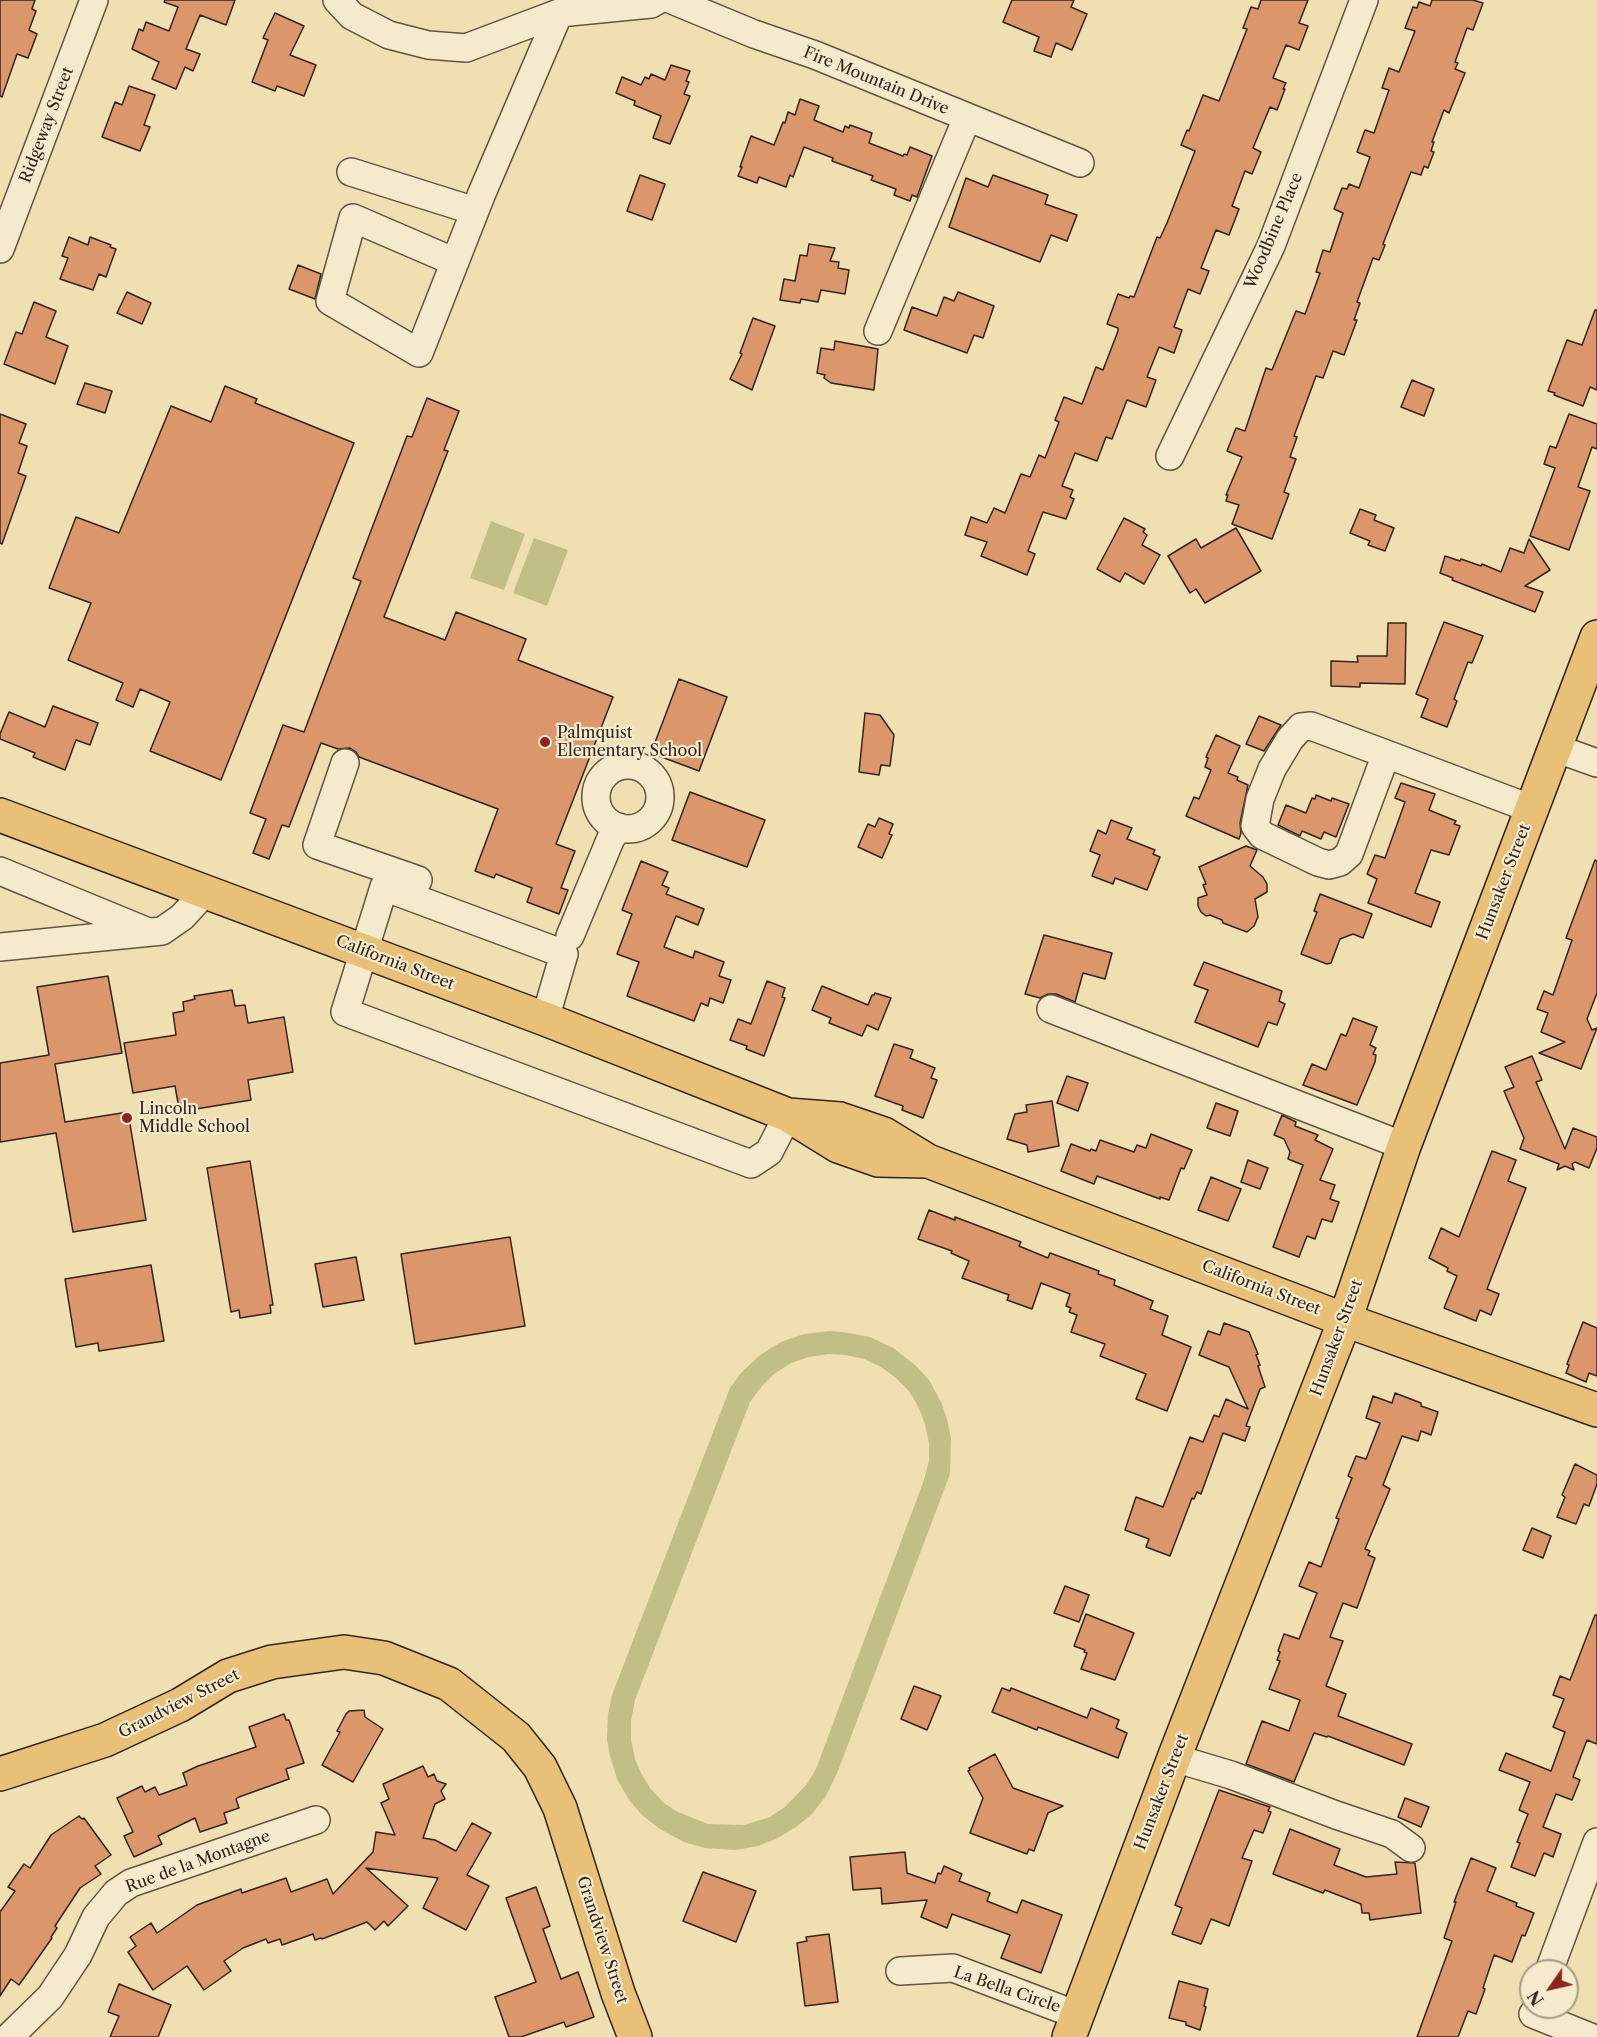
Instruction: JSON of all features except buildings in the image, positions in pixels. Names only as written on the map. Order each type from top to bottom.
[{"type":"main road","name":"Hunsaker Street","points":[[1073,2026],[1174,1758],[1345,1320],[1404,1146],[1597,637]]},
{"type":"main road","name":"California Street","points":[[0,815],[544,1019],[788,1115],[840,1119],[884,1134],[928,1161],[1345,1320],[1597,1410]]},
{"type":"main road","name":"Grandview Street","points":[[0,1774],[105,1740],[180,1705],[228,1676],[272,1662],[344,1652],[384,1658],[450,1684],[516,1737],[540,1767],[560,1808],[618,1993],[635,2037]]},
{"type":"street","name":"Ridgeway Street","points":[[0,249],[93,0]]},
{"type":"street","points":[[337,0],[352,16],[389,35],[428,45],[466,48],[559,13],[651,4],[658,0]]},
{"type":"street","name":"Fire Mountain Drive","points":[[672,0],[754,34],[815,55],[1080,163]]},
{"type":"street","name":"Woodbine Place","points":[[1170,456],[1271,246],[1364,0]]},
{"type":"street","points":[[455,262],[353,218],[330,301],[419,353],[455,262],[475,211],[559,13]]},
{"type":"street","points":[[878,331],[967,118]]},
{"type":"street","points":[[351,172],[475,211]]},
{"type":"street","points":[[1386,754],[1349,854],[1340,862],[1329,865],[1300,854],[1262,836],[1255,826],[1260,799],[1272,769],[1301,727],[1311,726],[1386,754],[1532,809]]},
{"type":"street","points":[[1555,748],[1597,763]]},
{"type":"street","points":[[345,763],[317,845],[387,878],[567,945]]},
{"type":"street","points":[[544,1019],[567,945],[611,838],[619,827]]},
{"type":"street","points":[[0,871],[148,932]]},
{"type":"street","points":[[387,878],[345,1012],[751,1164],[769,1152],[788,1115]]},
{"type":"street","points":[[0,947],[162,931],[182,917],[206,891]]},
{"type":"street","points":[[1051,1009],[1404,1146]]},
{"type":"street","points":[[1174,1758],[1231,1775],[1392,1834],[1411,1848]]},
{"type":"street","name":"Rue de la Montagne","points":[[9,2037],[50,1997],[78,1955],[96,1917],[116,1893],[131,1883],[316,1820]]},
{"type":"street","points":[[1553,1959],[1597,1842]]},
{"type":"street","name":"La Bella Circle","points":[[900,1971],[953,1968],[1073,2026]]},
{"type":"street","points":[[1531,2019],[1590,2037]]},
{"type":"shaded area","points":[[491,521],[525,534],[504,590],[470,578]]},
{"type":"shaded area","points":[[534,538],[568,550],[547,606],[513,593]]},
{"type":"shaded area","points":[[829,1331],[870,1337],[893,1348],[915,1365],[929,1380],[947,1419],[951,1438],[950,1474],[838,1771],[826,1796],[812,1814],[776,1839],[758,1846],[735,1850],[705,1848],[684,1842],[660,1829],[642,1815],[629,1800],[617,1779],[610,1756],[607,1740],[608,1714],[612,1695],[730,1388],[741,1373],[760,1355],[781,1342],[804,1334]],"holes":[[[828,1354],[864,1359],[881,1367],[909,1391],[919,1408],[929,1443],[929,1461],[924,1480],[816,1769],[807,1784],[785,1807],[770,1817],[744,1825],[708,1824],[678,1812],[664,1803],[650,1788],[641,1773],[635,1759],[631,1739],[631,1720],[635,1700],[750,1402],[774,1374],[791,1363]]]},
{"type":"place","name":"Palmquist Elementary School","points":[[545,742]]},
{"type":"place","name":"Lincoln Middle School","points":[[127,1118]]}]
